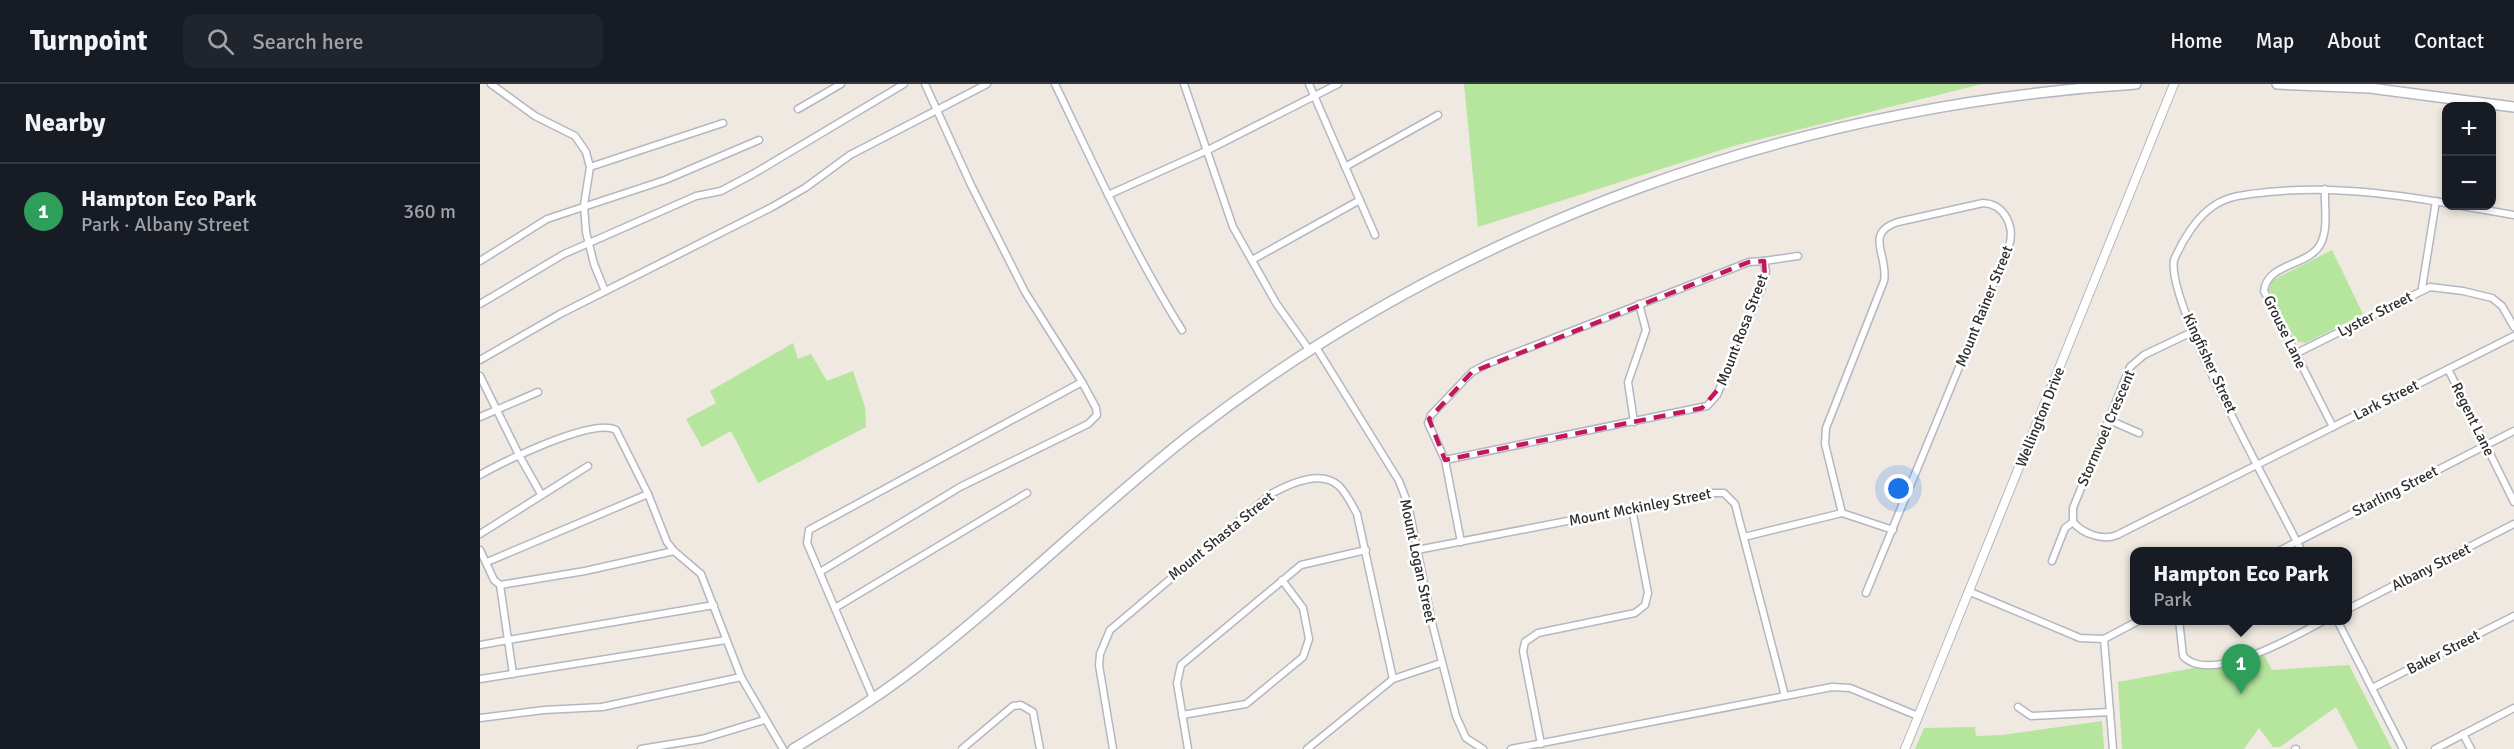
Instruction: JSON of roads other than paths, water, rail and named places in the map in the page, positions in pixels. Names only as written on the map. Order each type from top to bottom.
[{"type":"main road","points":[[793,749],[873,698],[932,655],[1128,485],[1189,436],[1313,349],[1439,275],[1538,228],[1639,187],[1726,157],[1815,132],[1945,105],[2045,91],[2136,84]]},
{"type":"main road","points":[[2277,84],[2370,88],[2514,107]]},
{"type":"street","points":[[491,84],[535,116],[575,136],[586,152],[590,167],[584,205],[588,244],[605,291]]},
{"type":"street","points":[[798,109],[841,84]]},
{"type":"street","points":[[480,304],[521,282],[548,263],[588,244],[696,196],[729,187],[904,84]]},
{"type":"street","points":[[820,572],[960,487],[1097,416],[1096,408],[1082,382],[1025,292],[925,84]]},
{"type":"street","points":[[480,360],[605,291],[772,207],[805,188],[850,155],[987,84]]},
{"type":"street","points":[[1055,84],[1108,195],[1160,295],[1182,330]]},
{"type":"street","name":"Mount Logan Street","points":[[1184,84],[1233,227],[1276,303],[1313,349],[1399,481],[1408,504],[1441,663],[1461,729],[1466,738],[1483,749]]},
{"type":"street","points":[[1309,84],[1375,236]]},
{"type":"street","points":[[1108,195],[1208,150],[1338,84]]},
{"type":"street","name":"Wellington Drive","points":[[1905,749],[2174,84]]},
{"type":"street","points":[[1345,167],[1438,115]]},
{"type":"street","points":[[590,167],[723,123]]},
{"type":"street","points":[[480,261],[547,219],[665,180],[759,140]]},
{"type":"street","name":"Kingfisher Street","points":[[2300,547],[2192,332],[2178,290],[2173,264],[2176,253],[2202,216],[2213,206],[2237,196],[2325,189],[2377,192],[2442,202]]},
{"type":"street","name":"Grouse Lane","points":[[2325,189],[2325,233],[2321,244],[2310,255],[2270,277],[2264,286],[2295,354],[2333,427]]},
{"type":"street","points":[[1252,260],[1360,201]]},
{"type":"street","points":[[2422,288],[2436,201]]},
{"type":"street","name":"Mount Rainer Street","points":[[1842,513],[1827,453],[1825,433],[1884,281],[1880,234],[1886,226],[1898,222],[1989,204],[1998,208],[2008,221],[2012,233],[2009,246],[1866,593]]},
{"type":"street","points":[[2485,210],[2514,215]]},
{"type":"street","points":[[1764,261],[1798,256]]},
{"type":"street","name":"Mount Rosa Street","points":[[1445,460],[1702,408],[1712,401],[1761,287],[1766,271],[1764,261],[1749,262],[1472,372],[1429,419],[1430,431],[1445,460],[1461,542]]},
{"type":"street","name":"Lyster Street","points":[[2295,354],[2422,288],[2436,286],[2492,298],[2502,306],[2514,327]]},
{"type":"street","points":[[1634,422],[1629,382],[1646,330],[1640,304]]},
{"type":"street","name":"Stormvoel Crescent","points":[[2052,561],[2065,528],[2073,522],[2074,505],[2135,361],[2192,332]]},
{"type":"street","name":"Lark Street","points":[[2258,465],[2514,336]]},
{"type":"street","name":"Regent Lane","points":[[2448,369],[2514,501]]},
{"type":"street","points":[[480,376],[541,494]]},
{"type":"street","points":[[873,698],[820,572],[807,534],[817,524],[1082,382]]},
{"type":"street","points":[[480,417],[538,392]]},
{"type":"street","points":[[2109,420],[2139,433]]},
{"type":"street","points":[[480,475],[552,441],[595,427],[612,428],[626,446],[667,542],[698,569],[741,677],[783,749]]},
{"type":"street","name":"Starling Street","points":[[2286,547],[2514,431]]},
{"type":"street","points":[[2073,522],[2080,529],[2100,537],[2110,538],[2258,465]]},
{"type":"street","points":[[480,534],[588,466]]},
{"type":"street","name":"Mount Shasta Street","points":[[1113,749],[1100,665],[1102,646],[1110,630],[1271,494],[1317,478],[1332,482],[1346,496],[1357,514],[1394,679]]},
{"type":"street","points":[[835,608],[1027,493]]},
{"type":"street","name":"Mount Mckinley Street","points":[[1417,550],[1712,493],[1724,494],[1736,504],[1785,696]]},
{"type":"street","points":[[487,562],[648,494]]},
{"type":"street","points":[[1541,744],[1523,651],[1525,642],[1538,633],[1635,613],[1645,605],[1648,593],[1632,509]]},
{"type":"street","points":[[1744,537],[1842,513],[1893,530]]},
{"type":"street","name":"Albany Street","points":[[2352,607],[2514,524]]},
{"type":"street","points":[[480,550],[494,580],[500,585],[513,674]]},
{"type":"street","points":[[1188,749],[1177,683],[1181,665],[1301,565],[1366,550]]},
{"type":"street","points":[[500,585],[585,571],[675,551]]},
{"type":"street","points":[[1182,715],[1245,704],[1303,657],[1309,643],[1303,608],[1282,580]]},
{"type":"street","points":[[1968,591],[2073,636],[2104,639],[2132,625]]},
{"type":"street","points":[[480,645],[714,605]]},
{"type":"street","name":"Baker Street","points":[[2372,688],[2514,616]]},
{"type":"street","points":[[2179,625],[2183,656],[2192,663],[2202,664],[2249,658],[2317,625]]},
{"type":"street","points":[[2339,625],[2403,749]]},
{"type":"street","points":[[2104,639],[2113,749]]},
{"type":"street","points":[[480,679],[726,640]]},
{"type":"street","points":[[1307,749],[1394,679],[1441,663]]},
{"type":"street","points":[[480,718],[544,710],[602,707],[741,677]]},
{"type":"street","points":[[1511,749],[1832,687],[1850,688],[1918,716]]},
{"type":"street","points":[[962,749],[1013,706],[1021,705],[1033,712],[1040,749]]},
{"type":"street","points":[[2018,707],[2031,716],[2110,712]]},
{"type":"street","points":[[2435,749],[2514,708]]},
{"type":"street","points":[[641,749],[702,739],[764,720]]},
{"type":"street","points":[[2463,734],[2471,749]]},
{"type":"place","name":"Hampton Eco Park","points":[[2241,694]]}]
